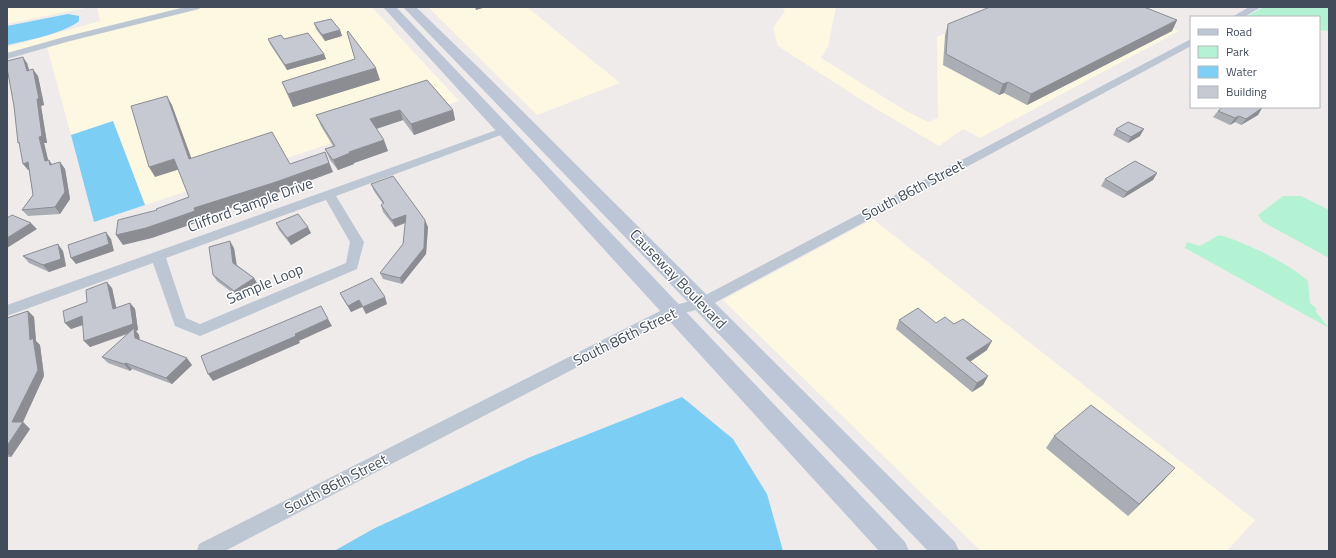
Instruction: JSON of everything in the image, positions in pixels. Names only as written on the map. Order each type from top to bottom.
[{"type":"main road","name":"Causeway Boulevard","points":[[390,7],[407,10],[473,70],[946,551]]},
{"type":"main road","name":"Causeway Boulevard","points":[[407,10],[453,75],[896,551]]},
{"type":"main road","points":[[453,75],[468,79],[516,130],[532,141],[546,144]]},
{"type":"street","points":[[7,56],[67,39],[196,7]]},
{"type":"street","points":[[1239,16],[1256,7]]},
{"type":"street","name":"South 86th Street","points":[[206,551],[673,311],[702,304],[1190,43]]},
{"type":"street","name":"Clifford Sample Drive","points":[[7,311],[505,130]]},
{"type":"street","name":"Sample Loop","points":[[158,256],[180,322],[200,330],[352,266],[357,242],[329,194]]},
{"type":"shaded area","points":[[7,7],[90,7],[7,24]]},
{"type":"shaded area","points":[[97,7],[187,7],[7,54],[7,47],[100,21]]},
{"type":"shaded area","points":[[205,7],[372,7],[459,101],[145,205],[113,121],[71,135],[47,47]]},
{"type":"shaded area","points":[[428,7],[527,7],[620,83],[537,115]]},
{"type":"shaded area","points":[[783,7],[836,7],[828,47],[821,58],[906,111],[928,122],[938,118],[937,37],[1001,7],[1117,7],[1179,31],[980,138],[963,129],[939,146],[863,101],[778,46],[773,28],[785,11]]},
{"type":"shaded area","points":[[873,219],[1255,520],[1227,551],[981,551],[723,300]]},
{"type":"green space","points":[[1264,7],[1329,7],[1329,31],[1320,30],[1320,16],[1247,16]]},
{"type":"green space","points":[[1283,196],[1301,196],[1329,210],[1329,258],[1263,222],[1258,215]]},
{"type":"green space","points":[[1219,235],[1266,254],[1300,274],[1308,281],[1310,303],[1316,308],[1316,312],[1329,328],[1185,248],[1187,242],[1200,246]]},
{"type":"water","points":[[68,14],[79,16],[79,21],[55,33],[7,45],[7,26]]},
{"type":"water","points":[[113,121],[145,205],[94,222],[71,135]]},
{"type":"water","points":[[682,397],[733,439],[767,494],[783,551],[334,551],[375,528],[528,458]]},
{"type":"building","points":[[990,7],[1144,7],[1177,20],[1031,94],[1008,82],[1003,84],[946,54],[948,24]]},
{"type":"building","points":[[331,19],[340,30],[322,35],[314,23]]},
{"type":"building","points":[[348,31],[376,68],[288,94],[282,82],[355,59],[347,32]]},
{"type":"building","points":[[308,33],[324,54],[285,65],[268,39],[281,35],[284,39]]},
{"type":"building","points":[[23,57],[27,71],[33,69],[39,99],[37,99],[42,136],[39,137],[45,161],[49,160],[50,165],[60,162],[65,192],[55,207],[22,210],[33,195],[28,162],[23,164],[19,142],[18,143],[7,61]]},
{"type":"building","points":[[427,80],[453,110],[411,124],[400,110],[370,119],[384,140],[349,152],[350,153],[333,160],[325,149],[335,146],[316,115]]},
{"type":"building","points":[[167,96],[189,159],[272,132],[290,164],[325,152],[329,163],[276,182],[194,208],[195,211],[146,228],[116,235],[118,220],[157,210],[156,209],[189,197],[174,159],[149,167],[131,106]]},
{"type":"building","points":[[1222,108],[1262,108],[1246,119],[1239,116],[1235,118],[1218,111]]},
{"type":"building","points":[[1128,122],[1144,129],[1131,137],[1116,129]]},
{"type":"building","points":[[1135,161],[1157,173],[1127,192],[1105,179]]},
{"type":"building","points":[[393,176],[425,220],[424,248],[400,278],[380,273],[403,244],[406,215],[392,220],[381,205],[384,203],[371,184]]},
{"type":"building","points":[[298,214],[308,227],[287,238],[276,223]]},
{"type":"building","points":[[12,215],[31,223],[7,238],[7,218]]},
{"type":"building","points":[[106,232],[109,244],[71,258],[68,245]]},
{"type":"building","points":[[230,241],[233,263],[254,278],[234,291],[213,275],[209,247]]},
{"type":"building","points":[[58,244],[61,259],[43,265],[23,256]]},
{"type":"building","points":[[372,278],[385,297],[363,307],[359,300],[348,306],[340,293]]},
{"type":"building","points":[[107,282],[113,309],[130,303],[133,324],[84,341],[82,316],[65,323],[63,311],[87,302],[86,290]]},
{"type":"building","points":[[321,306],[328,319],[295,334],[296,336],[208,374],[201,356]]},
{"type":"building","points":[[918,308],[936,323],[945,317],[954,324],[963,319],[992,341],[966,358],[988,376],[977,383],[899,320]]},
{"type":"building","points":[[28,311],[30,340],[33,338],[38,370],[12,422],[23,422],[7,446],[7,318]]},
{"type":"building","points":[[134,328],[135,338],[187,358],[166,378],[126,363],[124,364],[102,357]]},
{"type":"building","points":[[1091,405],[1175,468],[1139,504],[1054,436]]}]
